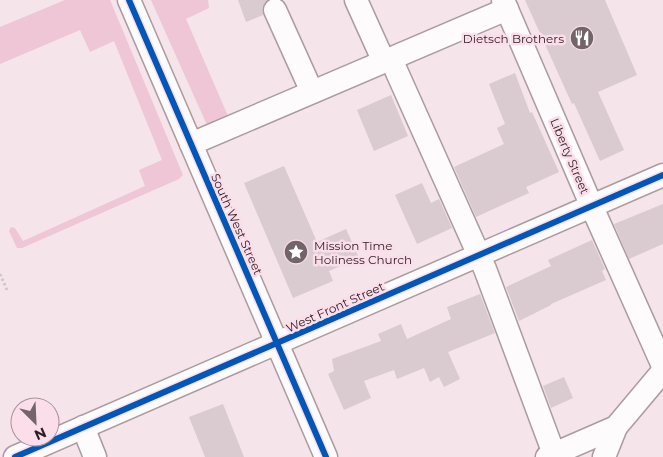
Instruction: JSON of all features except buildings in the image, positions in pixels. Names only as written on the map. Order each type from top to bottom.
[{"type":"street","name":"South West Street","points":[[129,0],[326,457]]},
{"type":"street","points":[[356,0],[387,60],[479,255],[550,455],[616,426]]},
{"type":"street","points":[[191,144],[387,60],[505,4]]},
{"type":"street","name":"Liberty Street","points":[[505,4],[663,366]]},
{"type":"street","points":[[275,10],[312,92]]},
{"type":"street","name":"West Front Street","points":[[15,457],[663,175]]},
{"type":"street","points":[[604,457],[616,426],[663,371]]},
{"type":"street","points":[[83,427],[95,457]]},
{"type":"path","points":[[0,274],[8,290]]},
{"type":"shaded area","points":[[65,0],[110,0],[183,175],[179,179],[22,248],[17,248],[9,231],[11,227],[15,228],[23,241],[145,186],[139,170],[162,160],[114,41],[90,52],[80,30],[0,64],[0,27]]},
{"type":"shaded area","points":[[151,0],[208,0],[209,8],[186,19],[228,116],[207,125]]},
{"type":"cycle path","points":[[129,0],[326,457]]},
{"type":"cycle path","points":[[15,457],[663,175]]},
{"type":"place","name":"Dietsch Brothers","points":[[582,38]]},
{"type":"place","name":"Mission Time Holiness Church","points":[[296,252]]}]
